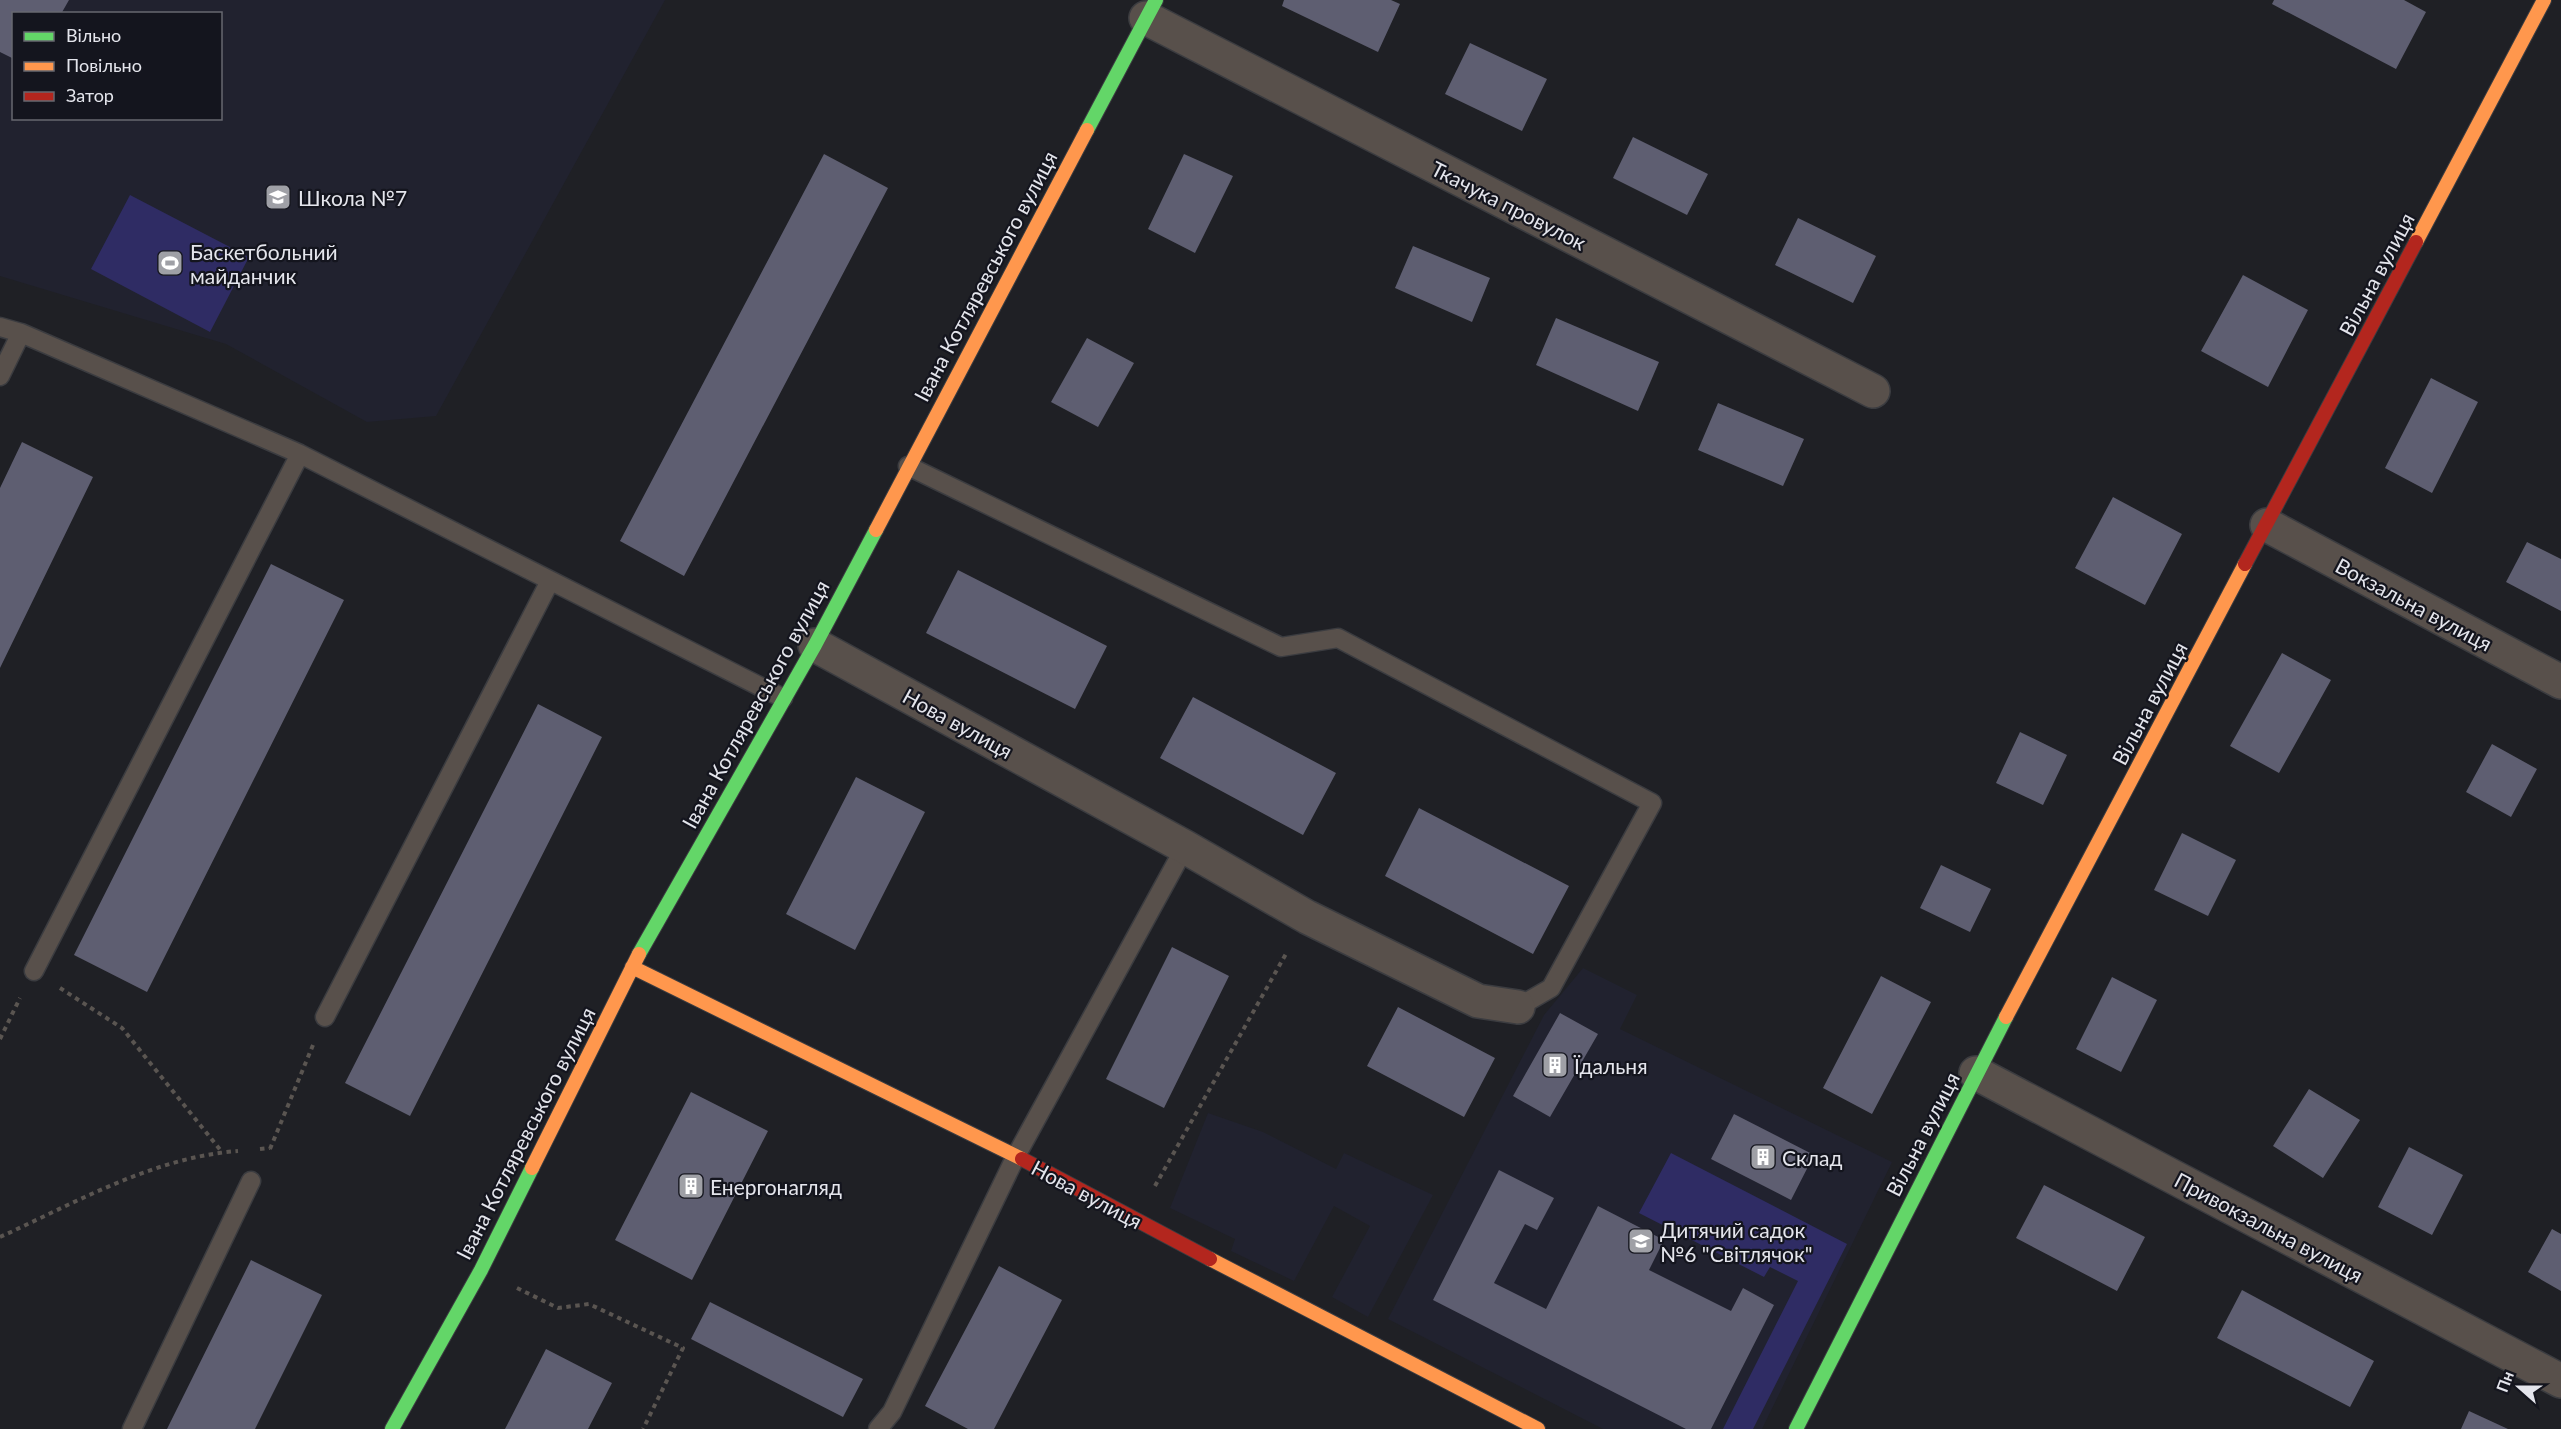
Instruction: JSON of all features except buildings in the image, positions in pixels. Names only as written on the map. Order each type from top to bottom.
[{"type":"street","name":"Вільна вулиця","points":[[1796,1429],[1976,1073],[2544,0]]},
{"type":"street","name":"Ткачука провулок","points":[[1151,9],[1873,391]]},
{"type":"street","name":"Івана Котляревського вулиця","points":[[392,1429],[481,1270],[632,967],[815,645],[1151,9]]},
{"type":"street","name":"Вокзальна вулиця","points":[[2267,525],[2561,682]]},
{"type":"street","name":"Нова вулиця","points":[[815,645],[1185,847],[1307,917],[1478,1000],[1518,1007]]},
{"type":"street","name":"Нова вулиця","points":[[632,967],[1016,1156],[1136,1221],[1538,1429]]},
{"type":"street","name":"Привокзальна вулиця","points":[[1976,1073],[2561,1381]]},
{"type":"lane","points":[[0,327],[21,333],[300,454],[783,698]]},
{"type":"lane","points":[[0,376],[21,333]]},
{"type":"lane","points":[[34,971],[300,454]]},
{"type":"lane","points":[[908,466],[1281,647],[1338,638],[1652,803],[1551,988],[1518,1007]]},
{"type":"lane","points":[[325,1017],[550,581]]},
{"type":"lane","points":[[878,1429],[892,1412],[1016,1156],[1185,847]]},
{"type":"lane","points":[[132,1429],[251,1181]]},
{"type":"path","points":[[1136,1221],[1307,917]]},
{"type":"path","points":[[0,1039],[34,971],[122,1028],[222,1152]]},
{"type":"path","points":[[251,1181],[270,1148],[325,1017]]},
{"type":"path","points":[[251,1149],[270,1148]]},
{"type":"path","points":[[0,1237],[143,1172],[222,1152],[241,1150]]},
{"type":"path","points":[[481,1270],[558,1308],[589,1304],[683,1348],[643,1429]]},
{"type":"shaded area","name":"Школа №7","points":[[0,0],[665,0],[436,416],[367,422],[226,344],[0,276]]},
{"type":"shaded area","name":"Баскетбольний майданчик","points":[[130,195],[249,257],[210,332],[91,269]]},
{"type":"shaded area","name":"Дитячий садок №6 \"Світлячок\"","points":[[1583,968],[1637,995],[1620,1029],[1892,1162],[1762,1429],[1603,1429],[1388,1319],[1544,1015]]},
{"type":"shaded area","points":[[1208,1113],[1263,1132],[1336,1169],[1344,1153],[1433,1195],[1368,1317],[1332,1297],[1370,1226],[1334,1206],[1294,1281],[1231,1251],[1235,1239],[1170,1208]]},
{"type":"shaded area","points":[[1671,1153],[1847,1244],[1753,1429],[1723,1429],[1798,1281],[1770,1267],[1764,1277],[1639,1213]]},
{"type":"traffic: fast","points":[[1087,130],[1156,0]]},
{"type":"traffic: fast","points":[[639,954],[815,645],[876,530]]},
{"type":"traffic: fast","points":[[1796,1429],[2006,1017]]},
{"type":"traffic: fast","points":[[392,1429],[481,1270],[532,1168]]},
{"type":"traffic: slow","points":[[2416,242],[2544,0]]},
{"type":"traffic: slow","points":[[876,530],[1087,130]]},
{"type":"traffic: slow","points":[[2006,1017],[2245,564]]},
{"type":"traffic: slow","points":[[532,1168],[639,954]]},
{"type":"traffic: slow","points":[[632,967],[1022,1159]]},
{"type":"traffic: slow","points":[[1210,1259],[1538,1429]]},
{"type":"traffic: jam","points":[[2245,564],[2416,242]]},
{"type":"traffic: jam","points":[[1022,1159],[1210,1259]]},
{"type":"place","name":"Школа №7","points":[[278,197]]},
{"type":"place","name":"Баскетбольний майданчик","points":[[170,263]]},
{"type":"place","name":"Їдальня","points":[[1555,1065]]},
{"type":"place","name":"Склад","points":[[1763,1157]]},
{"type":"place","name":"Енергонагляд","points":[[691,1186]]},
{"type":"place","name":"Дитячий садок №6 \"Світлячок\"","points":[[1641,1241]]}]
